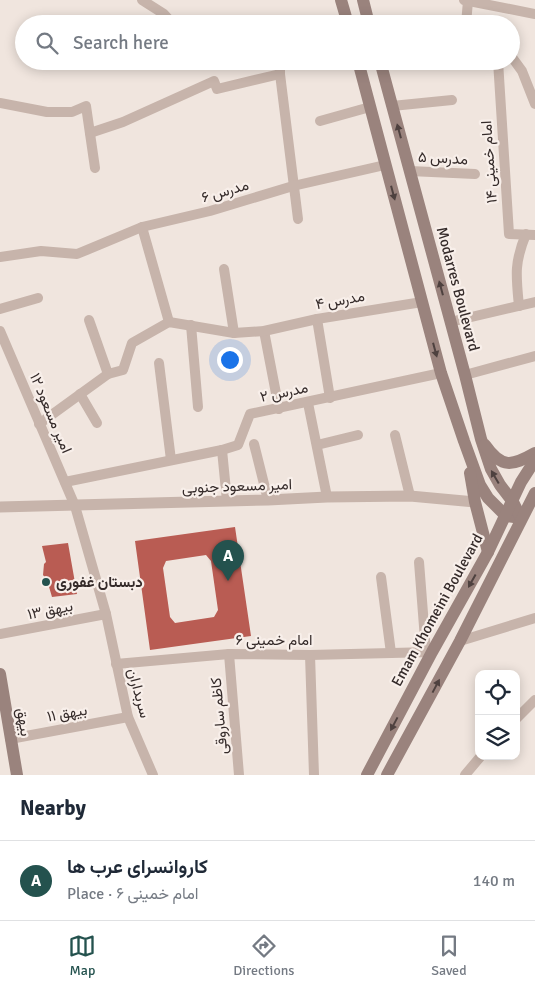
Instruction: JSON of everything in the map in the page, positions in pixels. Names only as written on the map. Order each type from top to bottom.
[{"type":"main road","points":[[342,0],[346,15]]},
{"type":"main road","points":[[363,0],[367,15]]},
{"type":"main road","points":[[360,70],[441,373],[480,485],[488,498],[506,516],[521,518],[535,493]]},
{"type":"main road","name":"Modarres Boulevard","points":[[382,70],[481,439],[491,470],[513,502],[521,518]]},
{"type":"main road","points":[[385,165],[408,165]]},
{"type":"main road","points":[[481,439],[498,460],[507,464],[519,462],[535,453]]},
{"type":"main road","points":[[464,441],[475,502],[488,552]]},
{"type":"main road","name":"Emam Khomeini Boulevard","points":[[367,775],[409,696],[429,652],[488,552],[522,482],[535,460]]},
{"type":"main road","name":"Emam Khomeini Boulevard","points":[[387,775],[460,641],[521,518]]},
{"type":"main road","name":"بیهق","points":[[0,674],[17,775]]},
{"type":"main road","points":[[409,696],[424,707]]},
{"type":"street","points":[[142,0],[165,15]]},
{"type":"street","points":[[466,15],[466,0],[535,14]]},
{"type":"street","points":[[520,68],[535,104]]},
{"type":"street","points":[[280,70],[298,219]]},
{"type":"street","name":"امام خمینی ۱۴","points":[[499,70],[509,234],[530,234]]},
{"type":"street","points":[[90,132],[124,122],[214,81],[217,89],[280,74]]},
{"type":"street","points":[[392,106],[452,100]]},
{"type":"street","points":[[0,103],[47,112],[72,112],[86,106],[95,168]]},
{"type":"street","points":[[320,121],[370,107]]},
{"type":"street","name":"مدرس ۶","points":[[0,258],[41,251],[77,254],[142,227],[210,211],[293,186],[385,165]]},
{"type":"street","name":"مدرس ۵","points":[[408,165],[475,174]]},
{"type":"street","points":[[39,424],[108,374],[122,370],[132,343],[168,322],[142,227]]},
{"type":"street","points":[[519,306],[515,272],[518,253],[530,234]]},
{"type":"street","points":[[224,269],[234,333]]},
{"type":"street","points":[[0,309],[38,298]]},
{"type":"street","name":"مدرس ۴","points":[[168,322],[234,333],[264,331],[318,319],[422,302]]},
{"type":"street","points":[[450,322],[535,302]]},
{"type":"street","points":[[318,319],[330,398]]},
{"type":"street","points":[[89,320],[108,374]]},
{"type":"street","points":[[191,325],[198,407]]},
{"type":"street","name":"امیر مسعود ۱۲","points":[[0,331],[75,506]]},
{"type":"street","points":[[264,331],[279,409]]},
{"type":"street","points":[[465,375],[533,357]]},
{"type":"street","points":[[159,363],[170,460]]},
{"type":"street","name":"مدرس ۲","points":[[66,482],[222,450],[238,445],[250,414],[441,373]]},
{"type":"street","points":[[80,394],[97,422]]},
{"type":"street","points":[[308,403],[327,497]]},
{"type":"street","points":[[317,445],[358,435]]},
{"type":"street","points":[[395,435],[410,496]]},
{"type":"street","points":[[254,444],[268,500]]},
{"type":"street","points":[[222,450],[227,501]]},
{"type":"street","name":"امیر مسعود جنوبی","points":[[0,507],[410,496],[475,502]]},
{"type":"street","name":"سربداران","points":[[75,506],[106,614],[128,718],[153,775]]},
{"type":"street","points":[[419,562],[429,652]]},
{"type":"street","points":[[381,578],[391,653]]},
{"type":"street","name":"بیهق ۱۳","points":[[0,634],[106,614]]},
{"type":"street","points":[[460,641],[535,618]]},
{"type":"street","name":"امام خمینی ۶","points":[[116,664],[229,654],[310,655],[429,652]]},
{"type":"street","name":"کاظم ساروقی","points":[[229,654],[239,775]]},
{"type":"street","points":[[310,655],[314,775]]},
{"type":"street","points":[[520,715],[535,700]]},
{"type":"street","name":"بیهق ۱۱","points":[[10,739],[128,718]]},
{"type":"street","points":[[465,775],[478,760]]},
{"type":"building","points":[[235,527],[251,636],[150,650],[135,541]],"holes":[[[206,555],[211,561],[218,610],[214,617],[175,623],[170,617],[163,568],[166,561]]]},
{"type":"building","points":[[68,543],[77,594],[52,597],[47,580],[43,575],[46,562],[42,546]]},
{"type":"place","name":"کاروانسرای عرب ها","points":[[228,581]]},
{"type":"place","name":"دبستان غفوری","points":[[46,582]]}]
